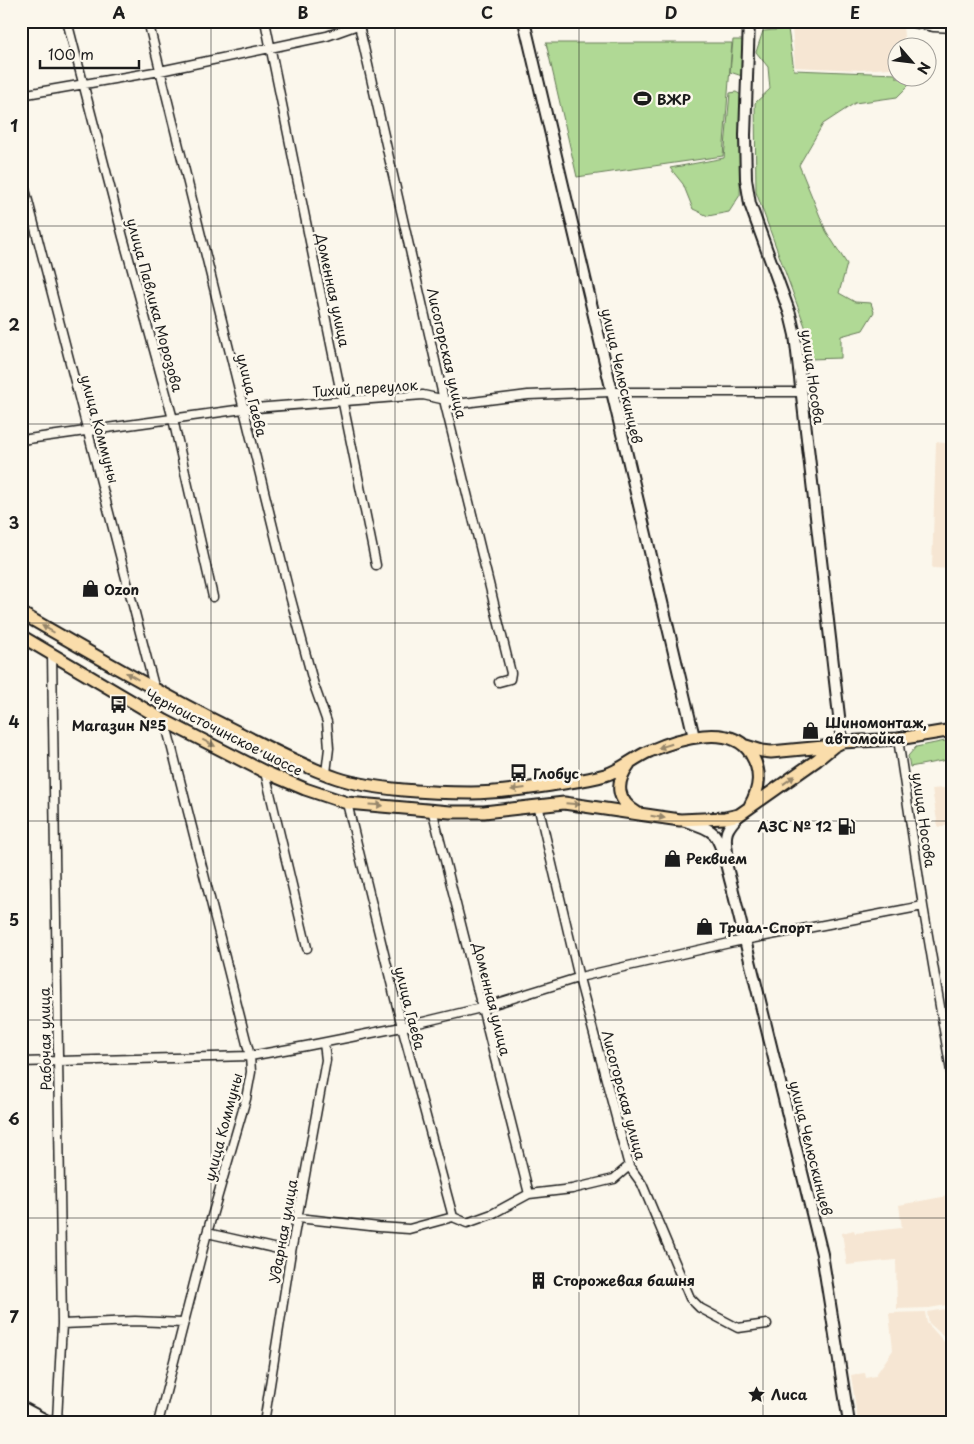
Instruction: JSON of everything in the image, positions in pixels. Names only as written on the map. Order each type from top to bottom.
[{"type":"main road","name":"Черноисточинское шоссе","points":[[21,613],[160,693],[292,760],[351,782],[390,788],[430,791],[486,792],[587,780],[608,774],[632,760]]},
{"type":"main road","name":"Черноисточинское шоссе","points":[[21,636],[166,721],[265,772],[305,790],[347,803],[450,812],[484,812],[564,803],[637,813]]},
{"type":"main road","points":[[154,714],[160,693]]},
{"type":"main road","points":[[838,744],[739,815],[725,818],[680,820],[637,813],[628,808],[620,790],[619,782],[622,774],[632,760],[652,750],[694,737],[722,736],[746,746],[771,752],[838,744],[898,739],[953,730]]},
{"type":"main road","points":[[746,746],[755,761],[759,776],[757,792],[749,807]]},
{"type":"street","name":"улица Павлика Морозова","points":[[67,21],[122,237],[173,418],[213,597]]},
{"type":"street","name":"улица Гаева","points":[[148,21],[243,409],[311,676],[327,722],[329,748],[326,773]]},
{"type":"street","name":"Доменная улица","points":[[265,21],[376,564]]},
{"type":"street","points":[[21,95],[160,71],[327,36],[369,21]]},
{"type":"street","name":"улица Челюскинцев","points":[[524,21],[694,737]]},
{"type":"street","points":[[749,23],[804,21]]},
{"type":"street","points":[[905,21],[934,27],[953,28]]},
{"type":"street","name":"Лисогорская улица","points":[[359,23],[444,400],[511,675],[510,679],[499,682]]},
{"type":"street","name":"улица Носова","points":[[749,23],[745,135],[748,193],[750,204],[790,314],[795,335],[838,744]]},
{"type":"street","name":"улица Коммуны","points":[[21,174],[88,430],[160,693]]},
{"type":"street","name":"Тихий переулок","points":[[21,440],[243,409],[423,396],[464,403],[528,395],[612,392],[802,392]]},
{"type":"street","name":"Рабочая улица","points":[[52,654],[62,1324],[57,1420],[53,1423]]},
{"type":"street","name":"улица Коммуны","points":[[158,1423],[207,1233],[246,1099],[251,1072],[250,1056],[166,721]]},
{"type":"street","name":"улица Носова","points":[[898,739],[923,906],[953,1083]]},
{"type":"street","points":[[265,772],[307,948]]},
{"type":"street","name":"улица Гаева","points":[[347,803],[402,1027],[453,1217]]},
{"type":"street","name":"Лисогорская улица","points":[[538,805],[579,978],[629,1166],[642,1184],[690,1298],[700,1308],[738,1328],[766,1324]]},
{"type":"street","name":"Доменная улица","points":[[432,809],[529,1194]]},
{"type":"street","name":"улица Челюскинцев","points":[[731,883],[725,839],[727,828],[739,815]]},
{"type":"street","name":"улица Челюскинцев","points":[[680,820],[700,825],[713,833],[718,842],[731,883],[822,1254],[850,1423]]},
{"type":"street","points":[[21,1062],[250,1056],[402,1027],[481,1008],[584,976],[746,940],[923,906]]},
{"type":"street","name":"Ударная улица","points":[[264,1423],[291,1252],[326,1060],[324,1043]]},
{"type":"street","points":[[298,1218],[409,1229],[453,1217],[467,1223],[492,1214],[529,1194],[572,1189],[614,1180],[629,1166]]},
{"type":"street","points":[[207,1233],[291,1252]]},
{"type":"street","points":[[62,1324],[135,1320],[183,1324]]},
{"type":"street","points":[[21,1407],[53,1423]]},
{"type":"shaded area","points":[[850,24],[903,25],[904,37],[886,38],[886,68],[860,70],[795,67],[792,28]]},
{"type":"shaded area","points":[[936,442],[953,444],[953,569],[932,568]]},
{"type":"shaded area","points":[[953,787],[953,824],[938,827],[932,789]]},
{"type":"shaded area","points":[[953,1195],[953,1304],[929,1308],[897,1309],[896,1260],[847,1265],[842,1233],[854,1230],[855,1233],[902,1228],[899,1205]]},
{"type":"shaded area","points":[[953,1308],[953,1338],[949,1341],[929,1323],[927,1312]]},
{"type":"shaded area","points":[[925,1312],[927,1323],[949,1347],[953,1344],[953,1423],[858,1423],[851,1375],[865,1373],[866,1378],[875,1376],[893,1350],[889,1313]]},
{"type":"green space","points":[[788,29],[794,70],[886,74],[886,88],[906,88],[897,97],[855,103],[823,124],[799,165],[826,231],[847,264],[839,293],[855,302],[871,303],[874,312],[863,330],[841,336],[841,358],[810,359],[806,329],[756,192],[755,103],[770,89],[768,67],[756,52],[763,31]]},
{"type":"green space","points":[[733,40],[743,40],[742,76],[730,72]]},
{"type":"green space","name":"ВЖР","points":[[546,43],[732,43],[723,156],[577,177]]},
{"type":"green space","points":[[736,92],[743,96],[740,195],[729,212],[708,216],[693,209],[683,184],[670,168],[724,158],[730,93]]},
{"type":"green space","points":[[945,741],[953,743],[953,780],[950,781],[947,760],[910,767],[908,756],[916,747]]},
{"type":"tram line","points":[[21,1414],[37,1423]]},
{"type":"place","name":"ВЖР","points":[[643,99]]},
{"type":"place","name":"Ozon","points":[[90,589]]},
{"type":"place","name":"Магазин №5","points":[[119,705]]},
{"type":"place","name":"Шиномонтаж, автомойка","points":[[811,730]]},
{"type":"place","name":"Глобус","points":[[519,773]]},
{"type":"place","name":"АЗС № 12","points":[[846,826]]},
{"type":"place","name":"Реквием","points":[[672,858]]},
{"type":"place","name":"Триал-Спорт","points":[[705,927]]},
{"type":"place","name":"Сторожевая башня","points":[[539,1280]]},
{"type":"place","name":"Лиса","points":[[757,1394]]}]
